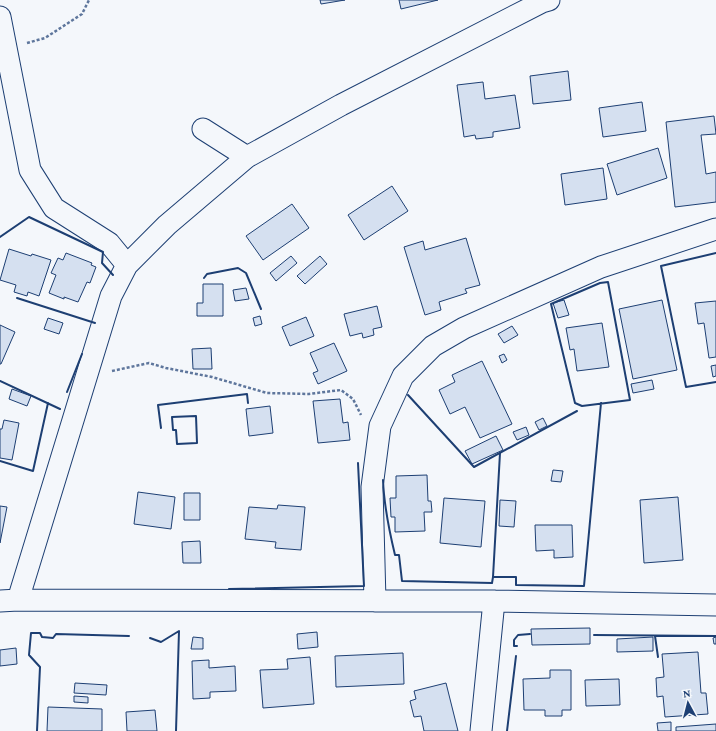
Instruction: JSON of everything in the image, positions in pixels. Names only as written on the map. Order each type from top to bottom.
[{"type":"street","points":[[549,0],[542,2],[341,105],[247,158],[167,225],[127,265],[111,296],[85,380],[9,600],[375,601],[716,605]]},
{"type":"street","points":[[0,17],[30,170],[54,208],[109,243],[127,265]]},
{"type":"street","points":[[203,129],[247,158]]},
{"type":"street","points":[[375,601],[372,487],[380,426],[403,376],[434,346],[464,328],[601,267],[716,229]]},
{"type":"street","points":[[481,731],[494,602]]},
{"type":"path","points":[[6,49],[45,38],[82,14],[89,0]]},
{"type":"path","points":[[85,380],[114,370],[149,363],[212,377],[267,393],[309,394],[341,390],[353,399],[364,421]]},
{"type":"building","points":[[320,0],[345,0],[321,4]]},
{"type":"building","points":[[399,0],[438,0],[401,9]]},
{"type":"building","points":[[568,71],[571,100],[533,104],[530,76]]},
{"type":"building","points":[[483,82],[485,99],[515,95],[520,128],[493,132],[493,137],[476,139],[475,135],[464,137],[457,85]]},
{"type":"building","points":[[642,102],[646,131],[603,137],[599,108]]},
{"type":"building","points":[[714,116],[716,134],[701,135],[706,174],[716,172],[716,202],[675,207],[666,122]]},
{"type":"building","points":[[658,148],[667,178],[617,195],[607,164]]},
{"type":"building","points":[[603,168],[607,199],[565,205],[561,174]]},
{"type":"building","points":[[392,186],[408,211],[364,240],[348,215]]},
{"type":"building","points":[[292,204],[309,228],[263,260],[246,236]]},
{"type":"building","points":[[466,238],[480,285],[465,289],[467,293],[439,302],[441,310],[425,315],[404,247],[423,241],[425,250]]},
{"type":"building","points":[[9,249],[51,260],[39,296],[28,292],[27,296],[14,292],[16,285],[0,280]]},
{"type":"building","points":[[66,253],[92,263],[91,265],[96,267],[90,283],[87,282],[78,302],[64,297],[64,299],[49,293],[56,275],[51,273],[58,258],[63,260]]},
{"type":"building","points":[[291,256],[297,263],[276,281],[270,273]]},
{"type":"building","points":[[320,256],[327,264],[305,284],[297,276]]},
{"type":"building","points":[[203,284],[223,284],[223,316],[197,316],[197,303],[203,303]]},
{"type":"building","points":[[246,288],[249,299],[235,301],[233,290]]},
{"type":"building","points":[[564,300],[569,315],[558,318],[553,303]]},
{"type":"building","points":[[662,300],[677,370],[633,379],[619,309]]},
{"type":"building","points":[[716,301],[716,357],[709,358],[704,323],[698,324],[695,303]]},
{"type":"building","points":[[377,306],[382,327],[373,329],[374,335],[363,338],[362,333],[350,336],[344,314]]},
{"type":"building","points":[[260,316],[262,324],[255,326],[253,318]]},
{"type":"building","points":[[306,317],[314,336],[290,346],[282,327]]},
{"type":"building","points":[[48,318],[63,323],[59,334],[44,329]]},
{"type":"building","points":[[602,323],[609,367],[577,371],[574,349],[570,350],[566,328]]},
{"type":"building","points":[[0,325],[15,332],[1,364],[0,364]]},
{"type":"building","points":[[512,326],[518,335],[504,343],[498,334]]},
{"type":"building","points":[[334,343],[347,371],[318,384],[313,373],[318,371],[310,353]]},
{"type":"building","points":[[211,348],[212,369],[193,369],[192,349]]},
{"type":"building","points":[[504,354],[507,360],[502,363],[499,356]]},
{"type":"building","points":[[482,361],[512,424],[480,438],[465,407],[450,414],[439,390],[455,382],[452,375]]},
{"type":"building","points":[[716,365],[716,376],[713,377],[711,366]]},
{"type":"building","points":[[652,380],[654,389],[633,393],[631,384]]},
{"type":"building","points":[[12,389],[31,396],[27,406],[9,399]]},
{"type":"building","points":[[340,399],[343,423],[348,422],[350,440],[318,443],[313,401]]},
{"type":"building","points":[[270,406],[273,433],[249,436],[246,409]]},
{"type":"building","points":[[543,418],[547,426],[539,430],[535,422]]},
{"type":"building","points":[[4,420],[19,423],[12,460],[0,458],[0,429],[2,429]]},
{"type":"building","points":[[526,427],[529,435],[517,440],[513,432]]},
{"type":"building","points":[[496,436],[503,450],[472,464],[465,451]]},
{"type":"building","points":[[553,470],[563,471],[561,482],[551,481]]},
{"type":"building","points":[[427,475],[428,501],[431,501],[432,512],[424,512],[425,531],[395,532],[395,517],[391,517],[390,498],[396,498],[396,476]]},
{"type":"building","points":[[138,492],[175,497],[171,529],[134,524]]},
{"type":"building","points":[[184,493],[200,493],[200,520],[184,520]]},
{"type":"building","points":[[678,497],[683,560],[644,563],[640,500]]},
{"type":"building","points":[[444,498],[485,501],[481,547],[440,543]]},
{"type":"building","points":[[500,500],[516,501],[514,527],[499,526]]},
{"type":"building","points":[[278,505],[305,507],[301,550],[275,548],[276,542],[245,539],[249,507],[277,509]]},
{"type":"building","points":[[0,506],[7,507],[0,543]]},
{"type":"building","points":[[535,525],[572,525],[573,557],[554,558],[554,550],[536,551]]},
{"type":"building","points":[[200,541],[201,563],[183,563],[182,542]]},
{"type":"building","points":[[590,628],[590,644],[532,645],[531,629]]},
{"type":"building","points":[[317,632],[318,647],[298,649],[297,634]]},
{"type":"building","points":[[193,637],[203,638],[203,649],[191,649]]},
{"type":"building","points":[[653,637],[653,651],[617,652],[617,639]]},
{"type":"building","points":[[716,637],[716,644],[714,644],[713,638]]},
{"type":"building","points":[[16,648],[17,664],[0,666],[0,650]]},
{"type":"building","points":[[698,652],[701,693],[706,693],[708,714],[665,717],[663,696],[657,697],[656,678],[664,677],[662,654]]},
{"type":"building","points":[[403,653],[404,684],[336,687],[335,656]]},
{"type":"building","points":[[310,657],[314,704],[263,708],[260,670],[288,669],[287,659]]},
{"type":"building","points":[[209,660],[209,668],[235,666],[236,691],[210,692],[210,698],[193,699],[192,661]]},
{"type":"building","points":[[550,670],[571,670],[571,710],[562,710],[562,716],[545,716],[545,710],[524,710],[523,679],[550,678]]},
{"type":"building","points":[[619,679],[620,705],[586,706],[585,680]]},
{"type":"building","points":[[75,683],[107,685],[106,695],[74,693]]},
{"type":"building","points":[[446,683],[458,731],[424,731],[421,716],[414,717],[410,701],[416,699],[414,691]]},
{"type":"building","points":[[74,696],[88,697],[88,703],[74,702]]},
{"type":"building","points":[[48,707],[102,709],[102,731],[47,731]]},
{"type":"building","points":[[155,710],[157,731],[127,731],[126,712]]},
{"type":"building","points":[[671,722],[671,731],[658,731],[657,723]]},
{"type":"building","points":[[716,724],[716,731],[676,731],[676,727]]},
{"type":"wall","points":[[0,237],[29,217],[103,252],[102,263],[113,275]]},
{"type":"wall","points":[[716,253],[661,266],[686,387],[716,382]]},
{"type":"wall","points":[[204,278],[207,274],[238,268],[246,273],[261,309]]},
{"type":"wall","points":[[608,282],[630,400],[582,406],[575,403],[551,304],[600,283],[608,282]]},
{"type":"wall","points":[[17,298],[95,323]]},
{"type":"wall","points":[[67,392],[82,354]]},
{"type":"wall","points":[[0,381],[60,409]]},
{"type":"wall","points":[[161,428],[158,405],[247,394],[248,403]]},
{"type":"wall","points":[[408,395],[474,467],[577,411]]},
{"type":"wall","points":[[0,461],[33,471],[48,403]]},
{"type":"wall","points":[[500,453],[493,577],[516,577],[516,585],[584,586],[601,403]]},
{"type":"wall","points":[[196,416],[197,443],[177,444],[176,430],[173,430],[172,417],[196,416]]},
{"type":"wall","points":[[229,589],[364,586],[358,463]]},
{"type":"wall","points":[[383,480],[384,499],[389,527],[395,555],[399,555],[402,581],[492,583],[493,577]]},
{"type":"wall","points":[[150,638],[161,642],[179,631],[176,731]]},
{"type":"wall","points":[[37,731],[40,667],[29,655],[31,633],[40,633],[42,637],[53,638],[56,634],[129,636]]},
{"type":"wall","points":[[517,646],[514,646],[514,640],[518,635],[530,634]]},
{"type":"wall","points":[[594,635],[716,636]]},
{"type":"wall","points":[[655,636],[658,657]]},
{"type":"wall","points":[[507,731],[516,656]]}]
